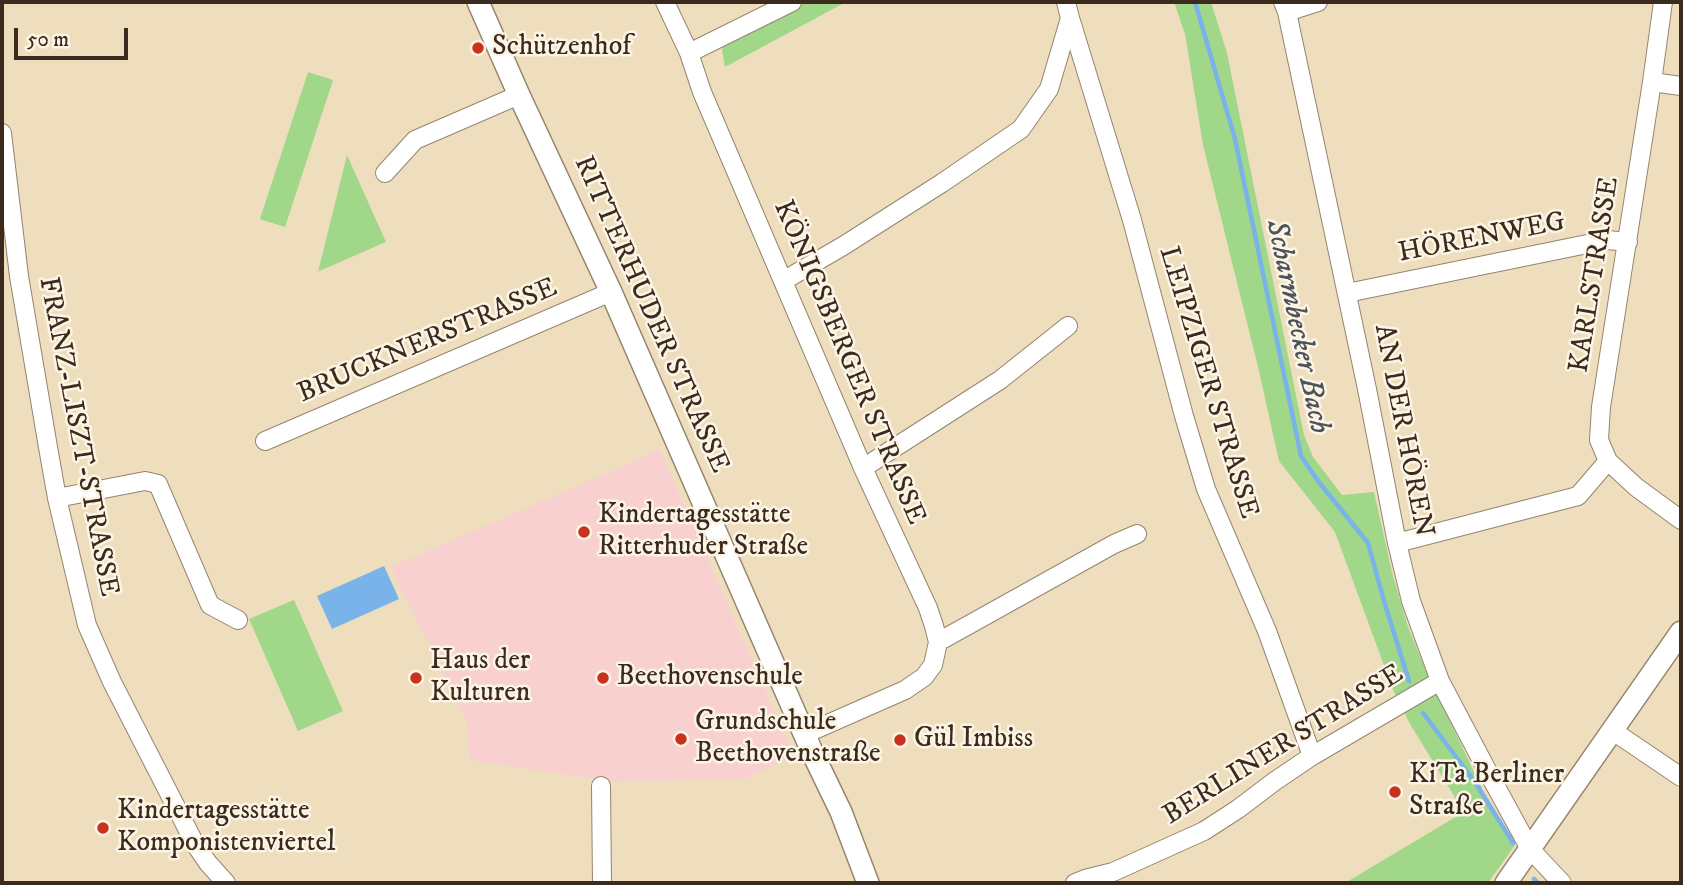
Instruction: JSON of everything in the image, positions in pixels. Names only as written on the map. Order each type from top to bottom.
[{"type":"street","name":"RITTERHUDER STRASSE","points":[[478,2],[611,292],[841,812],[868,883]]},
{"type":"street","name":"KÖNIGSBERGER STRASSE","points":[[665,2],[689,53],[702,92],[863,468],[928,608],[938,642]]},
{"type":"street","points":[[689,53],[792,2]]},
{"type":"street","points":[[1285,7],[1318,2]]},
{"type":"street","name":"KARLSTRASSE","points":[[1608,461],[1599,440],[1601,408],[1663,2]]},
{"type":"street","name":"AN DER HÖREN","points":[[1285,7],[1411,601],[1440,681],[1530,849],[1562,883]]},
{"type":"street","points":[[783,281],[942,183],[1021,129],[1049,89],[1068,10]]},
{"type":"street","name":"LEIPZIGER STRASSE","points":[[1068,10],[1132,220],[1206,489],[1267,631],[1312,756]]},
{"type":"street","points":[[1652,82],[1681,86]]},
{"type":"street","points":[[385,173],[415,141],[519,95]]},
{"type":"street","name":"FRANZ-LISZT-STRASSE","points":[[2,133],[11,277],[57,498],[87,625],[112,682],[180,814],[202,853],[226,883]]},
{"type":"street","name":"HÖRENWEG","points":[[1347,292],[1607,240],[1628,242]]},
{"type":"street","name":"BRUCKNERSTRASSE","points":[[265,442],[611,292]]},
{"type":"street","points":[[863,468],[1000,380],[1068,326]]},
{"type":"street","points":[[1397,543],[1578,496],[1608,461],[1636,487],[1681,520]]},
{"type":"street","points":[[57,498],[145,481],[158,484],[210,606],[238,620]]},
{"type":"street","points":[[805,734],[905,690],[924,677],[933,664],[938,642],[1114,544],[1137,534]]},
{"type":"street","points":[[1506,883],[1681,632]]},
{"type":"street","name":"BERLINER STRASSE","points":[[1075,883],[1085,879],[1117,878],[1204,831],[1312,756],[1440,681]]},
{"type":"street","points":[[1613,731],[1681,777]]},
{"type":"street","points":[[601,786],[602,883]]},
{"type":"shaded area","name":"Beethovenschule","points":[[660,450],[794,756],[744,779],[615,782],[470,760],[466,720],[391,567]]},
{"type":"green space","points":[[797,2],[846,2],[725,67],[722,50],[727,39]]},
{"type":"green space","points":[[1174,2],[1211,2],[1227,53],[1304,435],[1313,457],[1342,495],[1374,492],[1408,627],[1487,799],[1515,845],[1488,883],[1345,883],[1464,812],[1410,724],[1393,690],[1335,532],[1279,461],[1203,145],[1185,34]]},
{"type":"green space","points":[[308,72],[333,80],[285,227],[260,219]]},
{"type":"green space","points":[[347,155],[386,242],[318,272]]},
{"type":"green space","points":[[294,600],[343,711],[298,731],[249,619]]},
{"type":"water","points":[[384,566],[399,599],[332,629],[317,596]]},
{"type":"waterway","name":"Scharmbecker Bach","points":[[1195,2],[1235,139],[1301,456],[1368,543],[1409,681]]},
{"type":"waterway","name":"Scharmbecker Bach","points":[[1423,713],[1475,782],[1513,843]]},
{"type":"waterway","name":"Scharmbecker Bach","points":[[1534,879],[1538,883]]},
{"type":"place","name":"Schützenhof","points":[[478,48]]},
{"type":"place","name":"Kindertagesstätte Ritterhuder Straße","points":[[584,532]]},
{"type":"place","name":"Haus der Kulturen","points":[[416,678]]},
{"type":"place","name":"Beethovenschule","points":[[603,678]]},
{"type":"place","name":"Grundschule Beethovenstraße","points":[[681,739]]},
{"type":"place","name":"Gül Imbiss","points":[[900,740]]},
{"type":"place","name":"KiTa Berliner Straße","points":[[1395,792]]},
{"type":"place","name":"Kindertagesstätte Komponistenviertel","points":[[103,828]]}]
